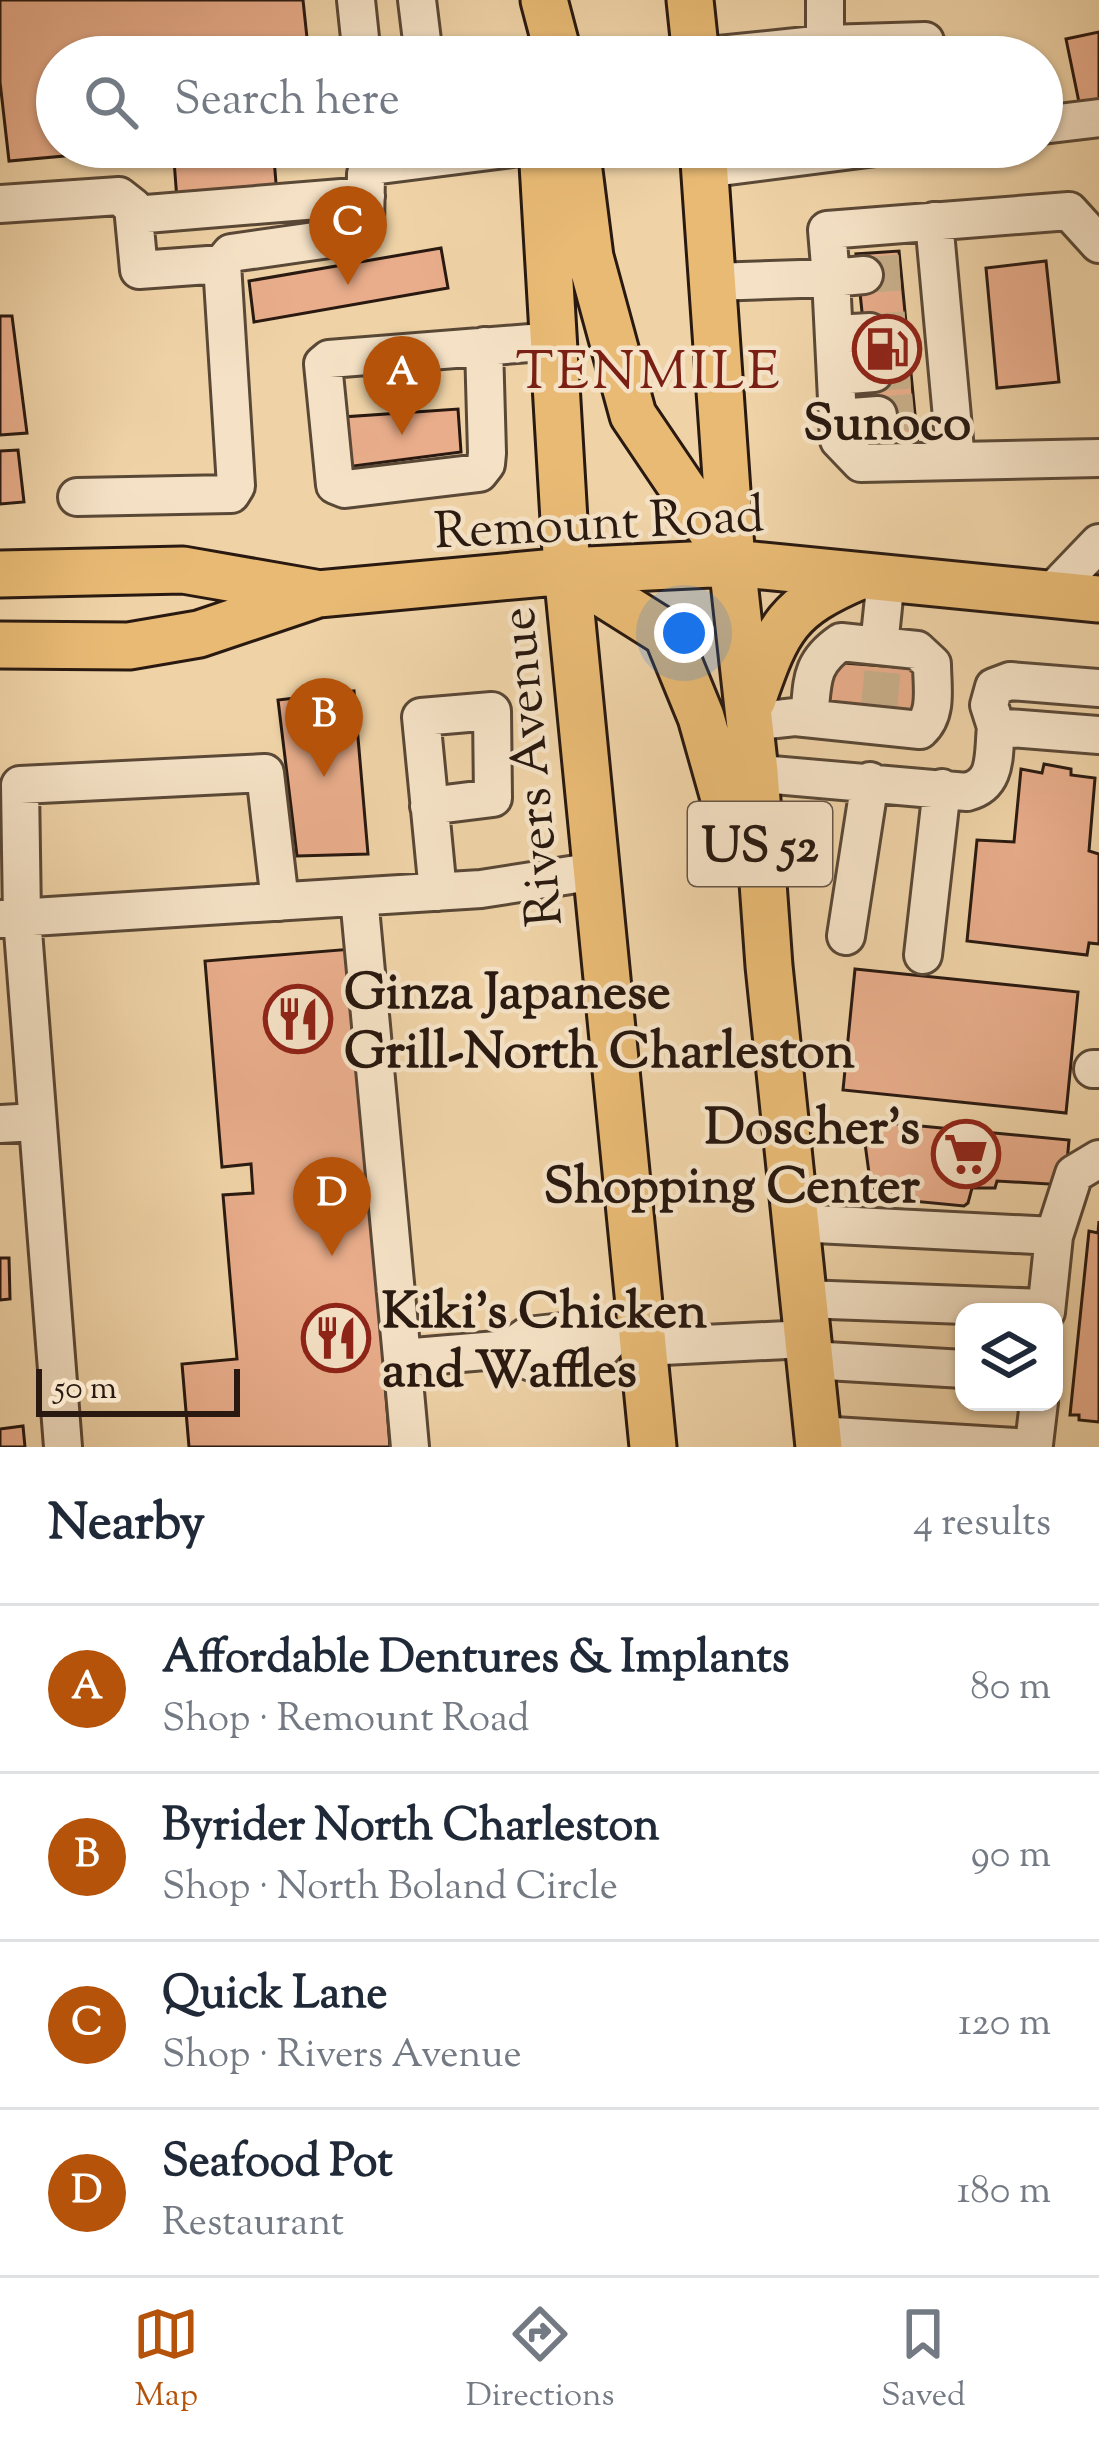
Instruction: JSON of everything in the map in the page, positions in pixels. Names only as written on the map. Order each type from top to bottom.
[{"type":"main road","points":[[530,0],[533,36]]},
{"type":"main road","points":[[544,0],[553,36]]},
{"type":"main road","points":[[690,0],[695,36]]},
{"type":"main road","name":"Rivers Avenue","points":[[543,168],[567,571],[596,871],[631,1343],[653,1447]]},
{"type":"main road","points":[[579,168],[590,257],[633,416],[733,563]]},
{"type":"main road","name":"US 52","points":[[705,168],[749,718],[736,772]]},
{"type":"main road","name":"Remount Road","points":[[0,645],[129,646],[199,634],[318,594],[567,571],[733,563],[1099,599]]},
{"type":"main road","name":"Remount Road","points":[[0,574],[183,570],[318,594]]},
{"type":"main road","points":[[567,571],[668,634],[701,717],[736,772],[769,966],[818,1441]]},
{"type":"main road","points":[[749,718],[772,643],[785,625],[819,594],[873,577]]},
{"type":"street","points":[[356,0],[360,36]]},
{"type":"street","points":[[417,0],[421,36]]},
{"type":"street","points":[[825,0],[825,36]]},
{"type":"street","points":[[1063,122],[1099,118]]},
{"type":"street","points":[[0,204],[119,196],[134,207],[134,215],[139,270],[222,264],[231,254],[357,236],[365,228],[370,169],[134,215]]},
{"type":"street","points":[[1099,244],[1070,211],[827,230],[847,276],[852,333],[836,376],[839,440],[861,463],[1099,458]]},
{"type":"street","points":[[934,221],[924,271],[936,410],[956,461]]},
{"type":"street","points":[[77,497],[231,494],[236,486],[222,264]]},
{"type":"street","points":[[713,282],[847,276]]},
{"type":"street","points":[[484,346],[487,453],[486,464],[478,473],[345,489],[334,485],[323,364],[329,359],[484,346],[555,341]]},
{"type":"street","points":[[836,376],[874,373]]},
{"type":"street","points":[[838,418],[878,415]]},
{"type":"street","points":[[1051,593],[1099,543]]},
{"type":"street","points":[[873,577],[884,655]]},
{"type":"street","points":[[749,718],[809,718],[879,717],[920,730],[928,724],[933,708],[932,664],[917,650],[884,655],[842,641],[824,653],[814,669],[809,718]]},
{"type":"street","points":[[736,772],[967,792],[991,778],[996,727],[988,705],[994,687],[1010,681],[1099,688]]},
{"type":"street","points":[[996,727],[1099,735]]},
{"type":"street","points":[[63,1447],[38,1122],[11,919],[20,785],[265,773],[280,902]]},
{"type":"street","points":[[846,936],[870,782]]},
{"type":"street","points":[[923,955],[943,788]]},
{"type":"street","points":[[430,806],[438,892]]},
{"type":"street","points":[[11,919],[438,892],[596,871]]},
{"type":"street","points":[[359,897],[410,1447]]},
{"type":"street","points":[[0,1124],[38,1122]]},
{"type":"street","points":[[1047,1303],[1054,1236],[1074,1174],[1099,1159]]},
{"type":"street","points":[[796,1223],[1054,1236]]},
{"type":"street","points":[[402,1358],[508,1348],[531,1362],[593,1358],[631,1343],[955,1319]]},
{"type":"street","points":[[807,1333],[955,1368]]},
{"type":"street","points":[[1030,1447],[1038,1411]]},
{"type":"street","points":[[818,1441],[1016,1447]]},
{"type":"building","points":[[0,0],[303,0],[307,36],[36,36],[36,159],[9,161],[0,82]]},
{"type":"building","points":[[1099,32],[1099,108],[1081,112],[1066,39]]},
{"type":"building","points":[[175,168],[275,168],[277,195],[177,200]]},
{"type":"building","points":[[441,248],[448,288],[254,322],[249,281]]},
{"type":"building","name":"Sunoco","points":[[899,251],[918,445],[876,447],[856,254]]},
{"type":"building","points":[[1046,261],[1059,382],[997,388],[986,268]]},
{"type":"building","points":[[0,316],[12,316],[27,433],[0,435]]},
{"type":"building","points":[[458,409],[461,452],[346,467],[343,417]]},
{"type":"building","points":[[18,450],[24,502],[0,504],[0,451]]},
{"type":"building","points":[[831,662],[923,669],[920,711],[828,704]]},
{"type":"building","points":[[354,691],[368,854],[297,856],[278,700]]},
{"type":"building","points":[[1044,764],[1095,778],[1089,851],[1099,854],[1099,944],[1089,943],[1087,955],[967,941],[977,840],[1014,842],[1021,769],[1042,773]]},
{"type":"building","points":[[352,949],[390,1447],[189,1447],[182,1364],[237,1359],[223,1195],[253,1193],[251,1164],[222,1167],[205,961]]},
{"type":"building","points":[[855,969],[1078,992],[1066,1113],[843,1090]]},
{"type":"building","name":"Doscher's Shopping Center","points":[[868,1121],[1069,1140],[1065,1185],[997,1181],[995,1188],[972,1188],[964,1206],[891,1199],[890,1188],[871,1188],[864,1136],[868,1135]]},
{"type":"building","points":[[1099,1221],[1099,1422],[1070,1415],[1089,1231],[1098,1233]]},
{"type":"building","points":[[0,1258],[9,1258],[10,1299],[0,1300]]},
{"type":"building","points":[[23,1426],[25,1447],[0,1447],[0,1429]]},
{"type":"tunnel","points":[[864,275],[910,272]]},
{"type":"tunnel","points":[[870,332],[914,329]]},
{"type":"tunnel","points":[[874,373],[918,370]]},
{"type":"tunnel","points":[[878,415],[921,411]]},
{"type":"tunnel","points":[[879,708],[883,666]]},
{"type":"place","name":"Quick Lane","points":[[348,285]]},
{"type":"place","name":"Sunoco","points":[[887,349]]},
{"type":"place","name":"Affordable Dentures & Implants","points":[[402,435]]},
{"type":"place","name":"Byrider North Charleston","points":[[324,777]]},
{"type":"place","name":"Ginza Japanese Grill-North Charleston","points":[[298,1019]]},
{"type":"place","name":"Doscher's Shopping Center","points":[[966,1154]]},
{"type":"place","name":"Seafood Pot","points":[[332,1256]]},
{"type":"place","name":"Kiki's Chicken and Waffles","points":[[336,1338]]},
{"type":"district","name":"TENMILE","points":[[649,369]]}]
